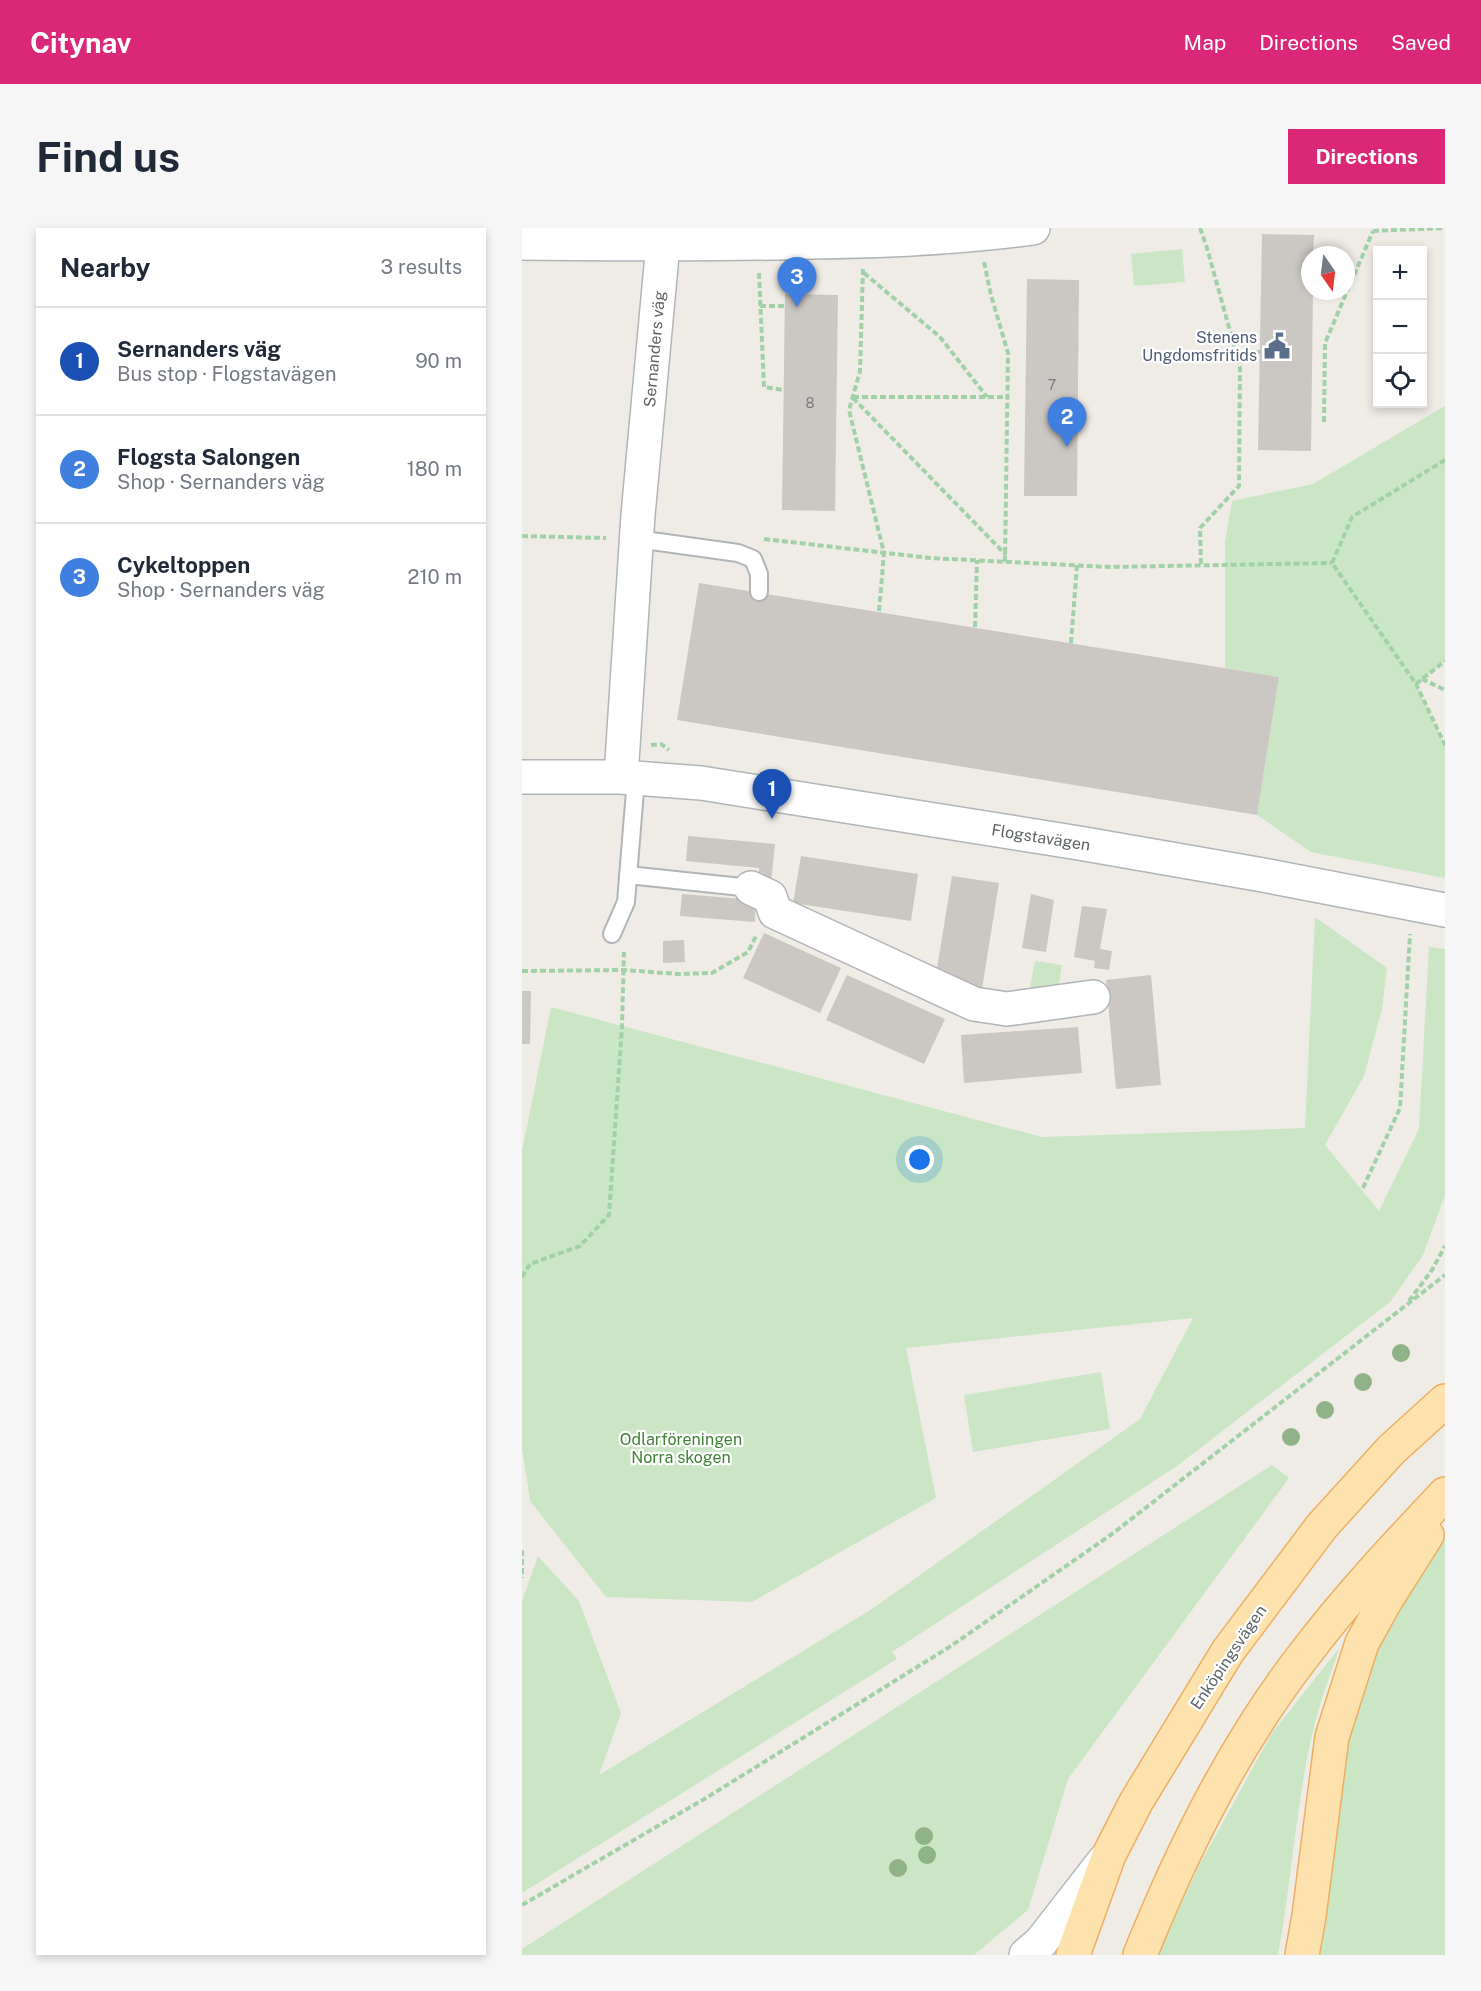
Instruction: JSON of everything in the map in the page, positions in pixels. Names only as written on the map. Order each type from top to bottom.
[{"type":"main road","name":"Enköpingsvägen","points":[[1073,1955],[1109,1855],[1136,1802],[1228,1651],[1322,1526],[1391,1450],[1445,1401]]},
{"type":"main road","points":[[1140,1955],[1170,1884],[1218,1790],[1259,1719],[1303,1656],[1351,1597],[1445,1494]]},
{"type":"main road","points":[[1302,1955],[1332,1737],[1355,1664],[1362,1643],[1384,1603],[1431,1529],[1445,1513]]},
{"type":"street","points":[[522,243],[758,243],[864,257],[961,233],[1033,228]]},
{"type":"street","name":"Sernanders väg","points":[[629,778],[637,539],[663,244]]},
{"type":"street","name":"Flogstavägen","points":[[522,777],[629,778],[701,783],[1079,843],[1430,907]]},
{"type":"street","points":[[751,888],[770,897],[775,912],[974,1004],[1007,1009],[1094,997]]},
{"type":"street","points":[[1026,1955],[1041,1942],[1109,1855]]},
{"type":"lane","points":[[637,539],[738,553],[753,559],[759,574],[759,592]]},
{"type":"lane","points":[[612,934],[626,902],[629,778]]},
{"type":"lane","points":[[628,875],[751,888]]},
{"type":"path","points":[[1200,228],[1240,367],[1239,486],[1200,528],[1201,565]]},
{"type":"path","points":[[1324,422],[1325,343],[1372,230],[1445,228]]},
{"type":"path","points":[[961,233],[991,295],[1008,353],[1005,562]]},
{"type":"path","points":[[758,243],[764,387],[784,390]]},
{"type":"path","points":[[864,257],[940,337],[987,397]]},
{"type":"path","points":[[864,257],[860,371],[849,410],[884,553],[879,611]]},
{"type":"path","points":[[760,306],[785,306]]},
{"type":"path","points":[[1237,353],[1260,352]]},
{"type":"path","points":[[853,397],[1009,397]]},
{"type":"path","points":[[853,397],[1006,555]]},
{"type":"path","points":[[1332,563],[1352,516],[1445,460]]},
{"type":"path","points":[[522,536],[637,539]]},
{"type":"path","points":[[754,537],[884,553],[1005,562],[1077,565],[1332,563]]},
{"type":"path","points":[[975,627],[977,560]]},
{"type":"path","points":[[1332,563],[1416,684],[1445,745]]},
{"type":"path","points":[[1071,643],[1077,565]]},
{"type":"path","points":[[1416,684],[1445,661]]},
{"type":"path","points":[[1422,679],[1445,690]]},
{"type":"path","points":[[522,1264],[530,1264],[580,1246],[609,1215],[626,902]]},
{"type":"path","points":[[1363,1188],[1400,1108],[1411,922],[1430,907]]},
{"type":"path","points":[[522,970],[712,973],[748,952],[760,929],[775,912]]},
{"type":"path","points":[[1405,1307],[1432,1270],[1445,1246]]},
{"type":"path","points":[[522,1277],[530,1264]]},
{"type":"path","points":[[522,1905],[706,1798],[951,1646],[1112,1534],[1445,1275]]},
{"type":"path","points":[[522,1550],[522,1578]]},
{"type":"green space","points":[[1182,249],[1185,282],[1134,286],[1131,254]]},
{"type":"green space","points":[[1445,406],[1445,661],[1416,684],[1445,745],[1445,878],[1311,852],[1257,815],[1279,677],[1225,668],[1225,542],[1232,501],[1313,484]]},
{"type":"green space","name":"Odlarföreningen Norra skogen","points":[[1315,917],[1387,968],[1382,1009],[1364,1076],[1325,1145],[1379,1211],[1419,1129],[1429,947],[1445,949],[1445,1195],[1423,1255],[1390,1302],[1177,1466],[892,1652],[897,1659],[522,1893],[522,1601],[538,1556],[579,1601],[621,1713],[599,1775],[872,1609],[1140,1419],[1193,1318],[906,1348],[936,1498],[752,1602],[606,1597],[530,1501],[522,1448],[522,1151],[551,1007],[1042,1137],[1305,1128]]},
{"type":"green space","points":[[1035,961],[1062,965],[1058,991],[1030,987]]},
{"type":"green space","points":[[1101,1372],[1110,1429],[973,1452],[964,1395]]},
{"type":"green space","points":[[1272,1465],[1289,1478],[1068,1779],[1028,1910],[974,1955],[522,1955],[522,1949]]},
{"type":"green space","points":[[1445,1534],[1445,1955],[1308,1955],[1358,1685],[1416,1572]]},
{"type":"green space","points":[[1340,1647],[1314,1726],[1308,1754],[1278,1955],[1157,1955],[1201,1862],[1272,1733]]},
{"type":"building","points":[[1262,234],[1314,235],[1313,246],[1301,246],[1301,300],[1313,300],[1311,451],[1258,450]]},
{"type":"building","points":[[1027,279],[1079,280],[1077,496],[1024,496]]},
{"type":"building","points":[[785,294],[838,295],[835,511],[782,510]]},
{"type":"building","points":[[699,583],[1279,677],[1257,815],[677,720]]},
{"type":"building","points":[[688,836],[775,844],[771,882],[758,881],[759,868],[686,861]]},
{"type":"building","points":[[801,856],[918,874],[911,921],[793,903]]},
{"type":"building","points":[[952,876],[999,883],[982,989],[935,981]]},
{"type":"building","points":[[682,894],[756,900],[755,922],[680,916]]},
{"type":"building","points":[[1031,894],[1054,900],[1046,952],[1022,948]]},
{"type":"building","points":[[1082,906],[1107,909],[1100,949],[1112,951],[1109,970],[1094,968],[1095,961],[1074,957]]},
{"type":"building","points":[[764,933],[841,968],[820,1013],[743,978]]},
{"type":"building","points":[[684,940],[685,962],[663,963],[663,941]]},
{"type":"building","points":[[847,975],[945,1019],[924,1064],[826,1020]]},
{"type":"building","points":[[1151,975],[1161,1085],[1116,1089],[1106,980]]},
{"type":"building","points":[[522,991],[531,991],[530,1044],[522,1044]]},
{"type":"building","points":[[1078,1027],[1082,1073],[964,1083],[961,1035]]},
{"type":"place","name":"Cykeltoppen","points":[[797,307]]},
{"type":"place","name":"Stenens Ungdomsfritids","points":[[1277,346]]},
{"type":"place","name":"Flogsta Salongen","points":[[1067,447]]},
{"type":"place","name":"Sernanders väg","points":[[772,819]]}]
